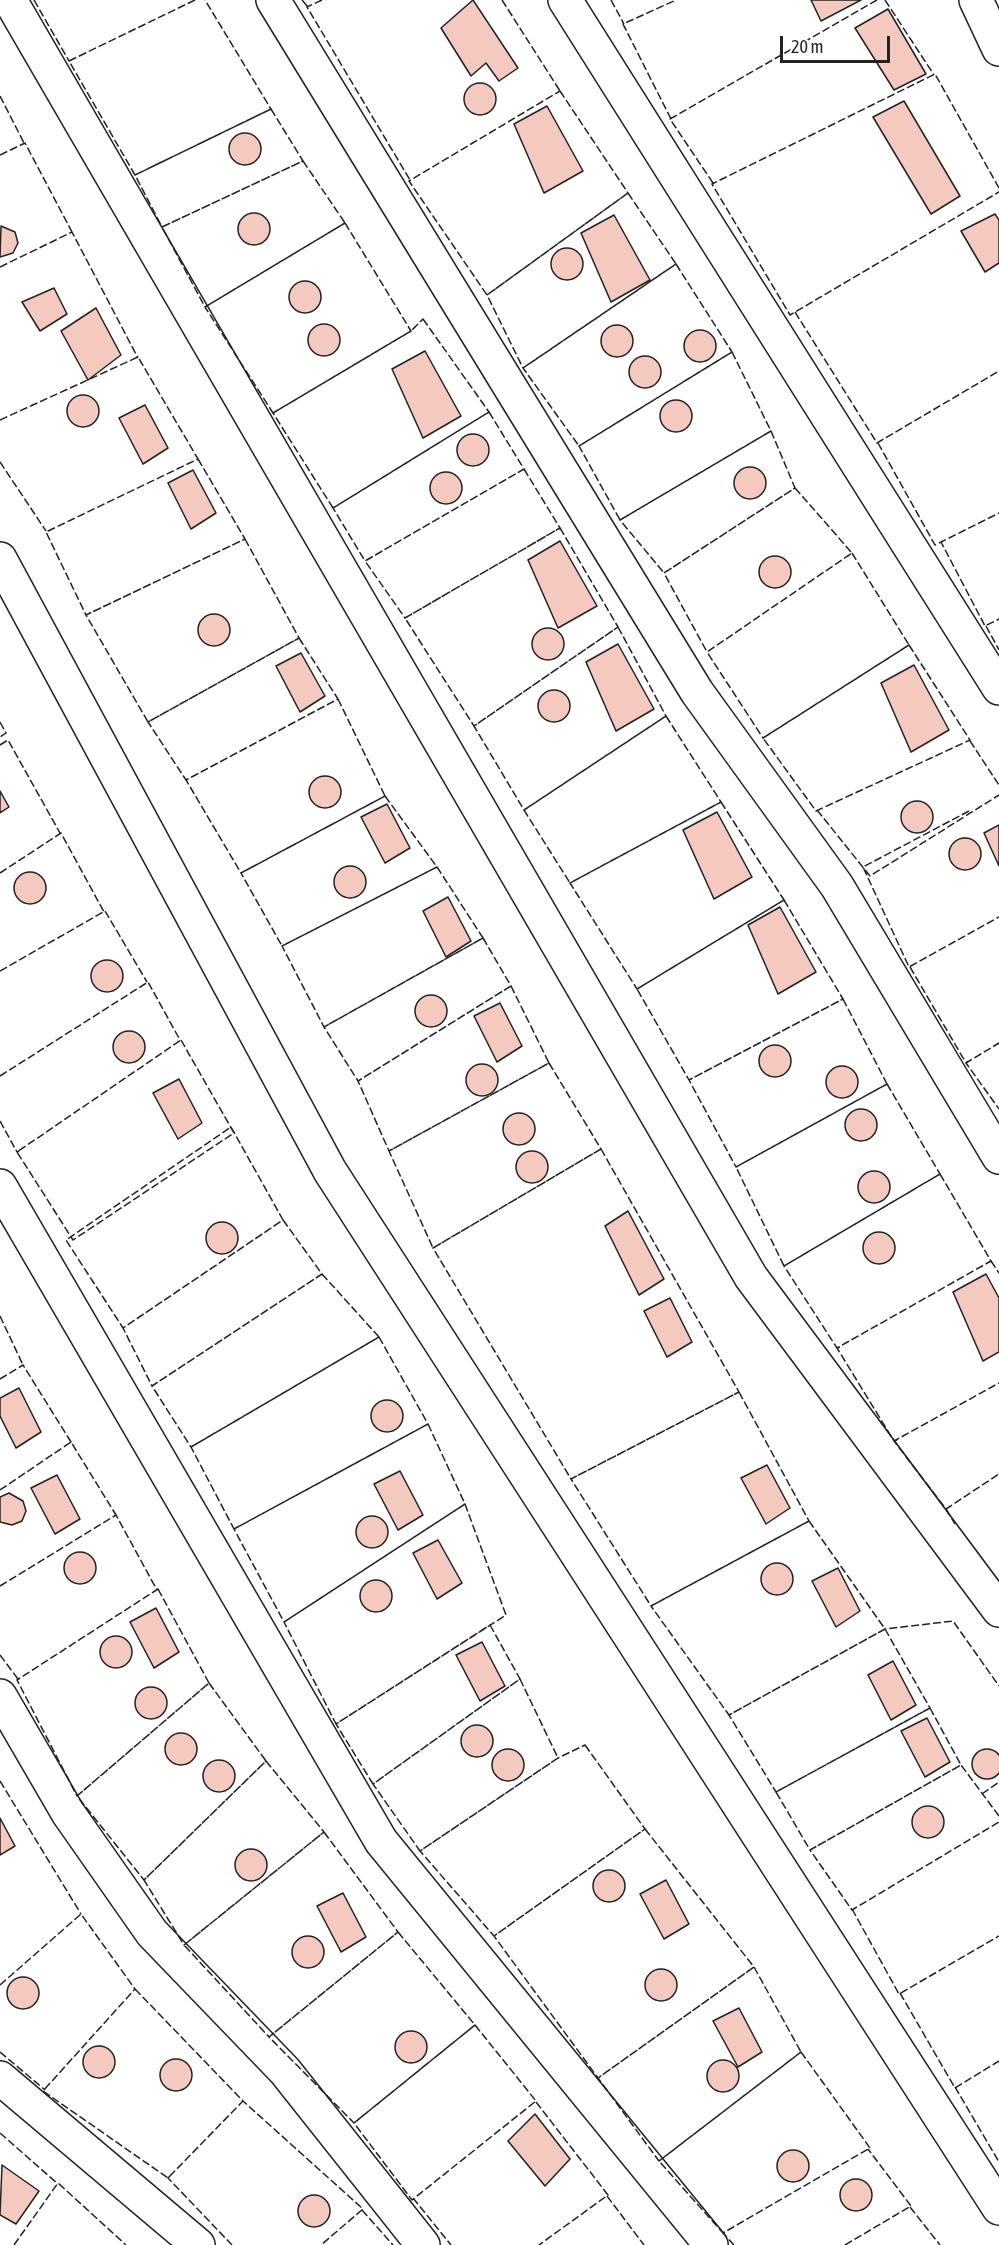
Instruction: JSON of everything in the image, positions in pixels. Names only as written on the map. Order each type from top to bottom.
[{"type":"street","points":[[10,0],[751,1277],[999,1610]]},
{"type":"street","points":[[273,0],[697,692],[837,886],[999,1157]]},
{"type":"street","points":[[565,0],[999,688]]},
{"type":"street","points":[[976,0],[999,49]]},
{"type":"street","points":[[0,559],[330,1171],[999,2208]]},
{"type":"street","points":[[0,1186],[381,1841],[711,2245]]},
{"type":"street","points":[[0,1696],[68,1813],[152,1934],[285,2071],[423,2245]]},
{"type":"street","points":[[0,2078],[198,2245]]},
{"type":"building","points":[[473,0],[518,68],[499,81],[486,63],[471,76],[441,28]]},
{"type":"building","points":[[811,0],[861,0],[821,21]]},
{"type":"building","points":[[888,9],[926,74],[894,90],[855,28]]},
{"type":"building","points":[[480,83],[491,88],[496,99],[491,110],[480,115],[469,110],[464,99],[469,88]]},
{"type":"building","points":[[904,101],[960,196],[931,214],[873,117]]},
{"type":"building","points":[[547,106],[583,171],[544,193],[514,124]]},
{"type":"building","points":[[245,133],[256,138],[261,149],[256,160],[245,165],[234,160],[229,149],[234,138]]},
{"type":"building","points":[[254,213],[265,218],[270,229],[265,240],[254,245],[243,240],[238,229],[243,218]]},
{"type":"building","points":[[995,214],[999,220],[999,263],[985,272],[961,231]]},
{"type":"building","points":[[614,215],[650,280],[611,302],[581,233]]},
{"type":"building","points":[[1,226],[15,232],[18,243],[13,253],[0,257]]},
{"type":"building","points":[[567,248],[578,253],[583,264],[578,275],[567,280],[556,275],[551,264],[556,253]]},
{"type":"building","points":[[305,281],[316,286],[321,297],[316,308],[305,313],[294,308],[289,297],[294,286]]},
{"type":"building","points":[[54,288],[67,314],[40,331],[22,302]]},
{"type":"building","points":[[96,308],[121,355],[88,380],[61,331]]},
{"type":"building","points":[[324,324],[335,329],[340,340],[335,351],[324,356],[313,351],[308,340],[313,329]]},
{"type":"building","points":[[617,325],[628,330],[633,341],[628,352],[617,357],[606,352],[601,341],[606,330]]},
{"type":"building","points":[[700,330],[711,335],[716,346],[711,357],[700,362],[689,357],[684,346],[689,335]]},
{"type":"building","points":[[425,351],[461,416],[423,438],[392,369]]},
{"type":"building","points":[[645,356],[656,361],[661,372],[656,383],[645,388],[634,383],[629,372],[634,361]]},
{"type":"building","points":[[83,395],[94,400],[99,411],[94,422],[83,427],[72,422],[67,411],[72,400]]},
{"type":"building","points":[[676,400],[687,405],[692,416],[687,427],[676,432],[665,427],[660,416],[665,405]]},
{"type":"building","points":[[145,405],[168,448],[143,464],[119,418]]},
{"type":"building","points":[[473,434],[484,439],[489,450],[484,461],[473,466],[462,461],[457,450],[462,439]]},
{"type":"building","points":[[750,467],[761,472],[766,483],[761,494],[750,499],[739,494],[734,483],[739,472]]},
{"type":"building","points":[[193,470],[216,513],[191,529],[168,483]]},
{"type":"building","points":[[446,472],[457,477],[462,488],[457,499],[446,504],[435,499],[430,488],[435,477]]},
{"type":"building","points":[[560,541],[597,606],[558,628],[528,560]]},
{"type":"building","points":[[775,556],[786,561],[791,572],[786,583],[775,588],[764,583],[759,572],[764,561]]},
{"type":"building","points":[[214,614],[225,619],[230,630],[225,641],[214,646],[203,641],[198,630],[203,619]]},
{"type":"building","points":[[548,628],[559,633],[564,644],[559,655],[548,660],[537,655],[532,644],[537,633]]},
{"type":"building","points":[[618,644],[654,709],[616,731],[586,662]]},
{"type":"building","points":[[301,653],[325,696],[300,712],[276,666]]},
{"type":"building","points":[[914,665],[949,730],[911,752],[881,683]]},
{"type":"building","points":[[554,690],[565,695],[570,706],[565,717],[554,722],[543,717],[538,706],[543,695]]},
{"type":"building","points":[[325,776],[336,781],[341,792],[336,803],[325,808],[314,803],[309,792],[314,781]]},
{"type":"building","points":[[0,791],[9,807],[0,813]]},
{"type":"building","points":[[917,801],[928,806],[933,817],[928,828],[917,833],[906,828],[901,817],[906,806]]},
{"type":"building","points":[[387,804],[410,848],[385,863],[361,817]]},
{"type":"building","points":[[717,812],[752,877],[714,899],[683,830]]},
{"type":"building","points":[[999,825],[999,866],[984,833]]},
{"type":"building","points":[[965,838],[976,843],[981,854],[976,865],[965,870],[954,865],[949,854],[954,843]]},
{"type":"building","points":[[350,866],[361,871],[366,882],[361,893],[350,898],[339,893],[334,882],[339,871]]},
{"type":"building","points":[[30,872],[41,877],[46,888],[41,899],[30,904],[19,899],[14,888],[19,877]]},
{"type":"building","points":[[448,897],[471,941],[446,957],[423,911]]},
{"type":"building","points":[[780,907],[816,972],[778,994],[748,925]]},
{"type":"building","points":[[107,960],[118,965],[123,976],[118,987],[107,992],[96,987],[91,976],[96,965]]},
{"type":"building","points":[[431,995],[442,1000],[447,1011],[442,1022],[431,1027],[420,1022],[415,1011],[420,1000]]},
{"type":"building","points":[[500,1003],[522,1046],[497,1062],[474,1016]]},
{"type":"building","points":[[129,1031],[140,1036],[145,1047],[140,1058],[129,1063],[118,1058],[113,1047],[118,1036]]},
{"type":"building","points":[[775,1045],[786,1050],[791,1061],[786,1072],[775,1077],[764,1072],[759,1061],[764,1050]]},
{"type":"building","points":[[482,1064],[493,1069],[498,1080],[493,1091],[482,1096],[471,1091],[466,1080],[471,1069]]},
{"type":"building","points":[[842,1066],[853,1071],[858,1082],[853,1093],[842,1098],[831,1093],[826,1082],[831,1071]]},
{"type":"building","points":[[179,1079],[202,1123],[178,1139],[153,1093]]},
{"type":"building","points":[[861,1109],[872,1114],[877,1125],[872,1136],[861,1141],[850,1136],[845,1125],[850,1114]]},
{"type":"building","points":[[519,1113],[530,1118],[535,1129],[530,1140],[519,1145],[508,1140],[503,1129],[508,1118]]},
{"type":"building","points":[[532,1151],[543,1156],[548,1167],[543,1178],[532,1183],[521,1178],[516,1167],[521,1156]]},
{"type":"building","points":[[874,1171],[885,1176],[890,1187],[885,1198],[874,1203],[863,1198],[858,1187],[863,1176]]},
{"type":"building","points":[[628,1211],[664,1279],[639,1295],[605,1226]]},
{"type":"building","points":[[222,1222],[233,1227],[238,1238],[233,1249],[222,1254],[211,1249],[206,1238],[211,1227]]},
{"type":"building","points":[[879,1232],[890,1237],[895,1248],[890,1259],[879,1264],[868,1259],[863,1248],[868,1237]]},
{"type":"building","points":[[986,1274],[999,1298],[999,1352],[983,1361],[953,1292]]},
{"type":"building","points":[[670,1298],[692,1342],[667,1357],[644,1311]]},
{"type":"building","points":[[19,1388],[41,1432],[16,1448],[0,1416],[0,1398]]},
{"type":"building","points":[[387,1400],[398,1405],[403,1416],[398,1427],[387,1432],[376,1427],[371,1416],[376,1405]]},
{"type":"building","points":[[767,1465],[790,1508],[766,1524],[741,1478]]},
{"type":"building","points":[[400,1471],[423,1515],[398,1530],[374,1484]]},
{"type":"building","points":[[57,1475],[80,1519],[55,1534],[31,1488]]},
{"type":"building","points":[[9,1493],[23,1501],[26,1511],[22,1521],[12,1525],[0,1522],[0,1497]]},
{"type":"building","points":[[372,1516],[383,1521],[388,1532],[383,1543],[372,1548],[361,1543],[356,1532],[361,1521]]},
{"type":"building","points":[[438,1540],[462,1583],[437,1599],[413,1553]]},
{"type":"building","points":[[80,1552],[91,1557],[96,1568],[91,1579],[80,1584],[69,1579],[64,1568],[69,1557]]},
{"type":"building","points":[[777,1563],[788,1568],[793,1579],[788,1590],[777,1595],[766,1590],[761,1579],[766,1568]]},
{"type":"building","points":[[838,1568],[860,1611],[836,1627],[812,1581]]},
{"type":"building","points":[[376,1580],[387,1585],[392,1596],[387,1607],[376,1612],[365,1607],[360,1596],[365,1585]]},
{"type":"building","points":[[156,1608],[179,1652],[154,1668],[130,1622]]},
{"type":"building","points":[[116,1636],[127,1641],[132,1652],[127,1663],[116,1668],[105,1663],[100,1652],[105,1641]]},
{"type":"building","points":[[482,1642],[505,1686],[480,1701],[456,1655]]},
{"type":"building","points":[[893,1661],[916,1705],[891,1720],[868,1675]]},
{"type":"building","points":[[151,1687],[162,1692],[167,1703],[162,1714],[151,1719],[140,1714],[135,1703],[140,1692]]},
{"type":"building","points":[[927,1718],[950,1762],[925,1777],[901,1731]]},
{"type":"building","points":[[477,1725],[488,1730],[493,1741],[488,1752],[477,1757],[466,1752],[461,1741],[466,1730]]},
{"type":"building","points":[[181,1733],[192,1738],[197,1749],[192,1760],[181,1765],[170,1760],[165,1749],[170,1738]]},
{"type":"building","points":[[508,1749],[519,1754],[524,1765],[519,1776],[508,1781],[497,1776],[492,1765],[497,1754]]},
{"type":"building","points":[[987,1749],[998,1753],[1002,1764],[998,1775],[987,1779],[976,1775],[972,1764],[976,1753]]},
{"type":"building","points":[[219,1760],[230,1765],[235,1776],[230,1787],[219,1792],[208,1787],[203,1776],[208,1765]]},
{"type":"building","points":[[928,1806],[939,1811],[944,1822],[939,1833],[928,1838],[917,1833],[912,1822],[917,1811]]},
{"type":"building","points":[[0,1818],[15,1846],[0,1855]]},
{"type":"building","points":[[251,1849],[262,1854],[267,1865],[262,1876],[251,1881],[240,1876],[235,1865],[240,1854]]},
{"type":"building","points":[[609,1870],[620,1875],[625,1886],[620,1897],[609,1902],[598,1897],[593,1886],[598,1875]]},
{"type":"building","points":[[666,1880],[689,1924],[664,1939],[640,1894]]},
{"type":"building","points":[[343,1893],[366,1937],[341,1952],[317,1906]]},
{"type":"building","points":[[308,1936],[319,1941],[324,1952],[319,1963],[308,1968],[297,1963],[292,1952],[297,1941]]},
{"type":"building","points":[[661,1969],[672,1974],[677,1985],[672,1996],[661,2001],[650,1996],[645,1985],[650,1974]]},
{"type":"building","points":[[23,1977],[34,1982],[39,1993],[34,2004],[23,2009],[12,2004],[7,1993],[12,1982]]},
{"type":"building","points":[[739,2008],[762,2052],[738,2067],[713,2021]]},
{"type":"building","points":[[411,2031],[422,2036],[427,2047],[422,2058],[411,2063],[400,2058],[395,2047],[400,2036]]},
{"type":"building","points":[[99,2046],[110,2051],[115,2062],[110,2073],[99,2078],[88,2073],[83,2062],[88,2051]]},
{"type":"building","points":[[176,2059],[187,2064],[192,2075],[187,2086],[176,2091],[165,2086],[160,2075],[165,2064]]},
{"type":"building","points":[[723,2060],[734,2065],[739,2076],[734,2087],[723,2092],[712,2087],[707,2076],[712,2065]]},
{"type":"building","points":[[535,2114],[570,2159],[545,2186],[508,2141]]},
{"type":"building","points":[[793,2150],[804,2155],[809,2166],[804,2177],[793,2182],[782,2177],[777,2166],[782,2155]]},
{"type":"building","points":[[2,2165],[39,2191],[16,2224],[0,2215]]},
{"type":"building","points":[[856,2179],[867,2184],[872,2195],[867,2206],[856,2211],[845,2206],[840,2195],[845,2184]]},
{"type":"building","points":[[314,2195],[325,2200],[330,2211],[325,2222],[314,2227],[303,2222],[298,2211],[303,2200]]},
{"type":"fence","points":[[34,0],[69,61],[71,60]]},
{"type":"fence","points":[[195,0],[69,61],[135,175],[271,109],[205,0]]},
{"type":"fence","points":[[302,0],[308,7]]},
{"type":"fence","points":[[322,0],[307,7],[410,180]]},
{"type":"fence","points":[[502,0],[560,91]]},
{"type":"fence","points":[[611,0],[624,24]]},
{"type":"fence","points":[[671,119],[623,24],[676,0]]},
{"type":"fence","points":[[713,183],[670,119],[877,0]]},
{"type":"fence","points":[[885,0],[934,75]]},
{"type":"fence","points":[[999,188],[935,74],[712,184],[790,315],[999,192]]},
{"type":"fence","points":[[560,91],[628,193],[487,295],[409,181],[560,91]]},
{"type":"fence","points":[[0,96],[24,143]]},
{"type":"fence","points":[[271,109],[303,161],[162,227],[135,175],[271,109]]},
{"type":"fence","points":[[0,155],[25,143],[72,232],[69,234]]},
{"type":"fence","points":[[303,161],[345,223],[205,307],[162,227],[303,161]]},
{"type":"fence","points":[[628,193],[676,264],[523,368],[487,295],[628,193]]},
{"type":"fence","points":[[345,223],[411,331],[273,413],[205,307],[345,223]]},
{"type":"fence","points":[[0,267],[72,232],[138,358]]},
{"type":"fence","points":[[676,264],[732,352],[579,446],[523,368],[676,264]]},
{"type":"fence","points":[[795,312],[877,443],[999,371]]},
{"type":"fence","points":[[423,319],[489,412],[333,508],[273,413],[411,331],[423,319]]},
{"type":"fence","points":[[732,352],[771,431],[620,520],[579,446],[732,352]]},
{"type":"fence","points":[[0,420],[138,357],[198,459]]},
{"type":"fence","points":[[489,412],[524,469],[365,561],[333,508],[489,412]]},
{"type":"fence","points":[[771,431],[795,488],[664,573],[620,520],[771,431]]},
{"type":"fence","points":[[878,443],[935,545],[999,513]]},
{"type":"fence","points":[[198,459],[245,539],[86,615],[46,532],[198,459]]},
{"type":"fence","points":[[0,462],[46,531]]},
{"type":"fence","points":[[524,469],[560,528],[405,618],[365,561],[524,469]]},
{"type":"fence","points":[[795,488],[852,553],[707,652],[664,573],[795,488]]},
{"type":"fence","points":[[560,528],[618,627],[474,726],[405,618],[560,528]]},
{"type":"fence","points":[[245,539],[299,638],[148,722],[86,615],[245,539]]},
{"type":"fence","points":[[943,541],[941,542],[985,626],[999,619]]},
{"type":"fence","points":[[852,553],[909,645],[763,738],[707,652],[852,553]]},
{"type":"fence","points":[[986,626],[999,650]]},
{"type":"fence","points":[[618,627],[666,716],[524,810],[474,726],[618,627]]},
{"type":"fence","points":[[299,638],[338,699],[186,780],[148,722],[299,638]]},
{"type":"fence","points":[[909,645],[970,740],[816,811],[763,738],[909,645]]},
{"type":"fence","points":[[338,699],[385,796],[241,873],[186,780],[338,699]]},
{"type":"fence","points":[[666,716],[721,802],[570,883],[524,810],[666,716]]},
{"type":"fence","points":[[0,722],[6,733],[0,737]]},
{"type":"fence","points":[[0,745],[8,740],[60,833]]},
{"type":"fence","points":[[970,741],[999,785]]},
{"type":"fence","points":[[817,810],[870,876],[999,795]]},
{"type":"fence","points":[[385,796],[437,867],[282,946],[241,873],[385,796]]},
{"type":"fence","points":[[721,802],[784,900],[637,989],[570,883],[721,802]]},
{"type":"fence","points":[[969,811],[863,867],[909,967],[999,917]]},
{"type":"fence","points":[[0,873],[61,833],[104,912]]},
{"type":"fence","points":[[437,867],[483,938],[324,1027],[282,946],[437,867]]},
{"type":"fence","points":[[784,900],[843,999],[689,1080],[637,989],[784,900]]},
{"type":"fence","points":[[0,971],[105,911],[147,982]]},
{"type":"fence","points":[[483,938],[511,986],[358,1081],[324,1027],[483,938]]},
{"type":"fence","points":[[910,967],[966,1063],[999,1043]]},
{"type":"fence","points":[[0,1076],[148,982],[180,1040]]},
{"type":"fence","points":[[511,986],[549,1063],[389,1151],[358,1081],[511,986]]},
{"type":"fence","points":[[843,999],[887,1084],[736,1167],[689,1080],[843,999]]},
{"type":"fence","points":[[181,1040],[234,1133],[73,1240],[17,1152],[181,1040]]},
{"type":"fence","points":[[968,1061],[966,1063],[999,1109]]},
{"type":"fence","points":[[549,1063],[601,1149],[433,1248],[389,1151],[549,1063]]},
{"type":"fence","points":[[887,1084],[940,1174],[784,1266],[736,1167],[887,1084]]},
{"type":"fence","points":[[0,1121],[17,1152],[19,1151]]},
{"type":"fence","points":[[231,1127],[283,1220],[123,1328],[66,1240],[231,1127]]},
{"type":"fence","points":[[601,1149],[739,1392],[571,1479],[433,1248],[601,1149]]},
{"type":"fence","points":[[940,1174],[991,1261],[837,1348],[784,1266],[940,1174]]},
{"type":"fence","points":[[283,1220],[322,1274],[152,1386],[123,1328],[283,1220]]},
{"type":"fence","points":[[991,1261],[999,1273]]},
{"type":"fence","points":[[322,1274],[379,1337],[191,1447],[152,1386],[322,1274]]},
{"type":"fence","points":[[0,1316],[23,1365],[21,1366]]},
{"type":"fence","points":[[379,1337],[428,1424],[234,1529],[191,1447],[379,1337]]},
{"type":"fence","points":[[840,1347],[837,1348],[894,1441],[999,1383]]},
{"type":"fence","points":[[0,1379],[23,1365],[71,1442],[70,1444]]},
{"type":"fence","points":[[739,1392],[809,1521],[651,1606],[571,1479],[739,1392]]},
{"type":"fence","points":[[428,1424],[465,1504],[284,1622],[234,1529],[428,1424]]},
{"type":"fence","points":[[897,1440],[894,1441],[946,1509],[999,1474]]},
{"type":"fence","points":[[0,1490],[71,1442],[116,1515],[114,1517]]},
{"type":"fence","points":[[465,1504],[506,1615],[336,1724],[284,1622],[465,1504]]},
{"type":"fence","points":[[946,1509],[955,1524]]},
{"type":"fence","points":[[0,1586],[116,1515],[157,1590]]},
{"type":"fence","points":[[809,1521],[885,1629],[729,1715],[651,1606],[809,1521]]},
{"type":"fence","points":[[158,1589],[209,1683],[77,1796],[17,1680],[158,1589]]},
{"type":"fence","points":[[885,1629],[930,1708],[776,1792],[729,1715],[885,1629],[953,1621],[999,1686]]},
{"type":"fence","points":[[490,1625],[520,1679],[373,1784],[336,1724],[490,1625]]},
{"type":"fence","points":[[0,1655],[18,1679]]},
{"type":"fence","points":[[520,1679],[558,1758],[420,1851],[373,1784],[520,1679]]},
{"type":"fence","points":[[209,1683],[266,1761],[144,1880],[77,1796],[209,1683]]},
{"type":"fence","points":[[930,1708],[961,1765],[810,1850],[776,1792],[930,1708]]},
{"type":"fence","points":[[585,1745],[645,1829],[494,1936],[420,1851],[558,1758],[585,1745]]},
{"type":"fence","points":[[266,1761],[324,1832],[184,1945],[144,1880],[266,1761]]},
{"type":"fence","points":[[999,1816],[961,1765],[810,1850],[852,1910],[999,1822]]},
{"type":"fence","points":[[0,1781],[81,1914]]},
{"type":"fence","points":[[982,1794],[999,1782]]},
{"type":"fence","points":[[645,1829],[754,1967],[598,2078],[494,1936],[645,1829]]},
{"type":"fence","points":[[324,1832],[398,1932],[269,2037],[184,1945],[324,1832]]},
{"type":"fence","points":[[852,1909],[899,1994],[999,1936]]},
{"type":"fence","points":[[0,1985],[81,1914],[135,1989]]},
{"type":"fence","points":[[398,1932],[475,2025],[354,2123],[269,2037],[398,1932]]},
{"type":"fence","points":[[754,1967],[801,2052],[659,2161],[598,2078],[754,1967]]},
{"type":"fence","points":[[135,1989],[243,2101],[168,2178],[43,2091],[135,1989]]},
{"type":"fence","points":[[900,1993],[955,2088],[999,2061]]},
{"type":"fence","points":[[475,2025],[536,2101],[412,2200],[354,2123],[475,2025]]},
{"type":"fence","points":[[0,2052],[45,2090]]},
{"type":"fence","points":[[801,2052],[870,2148],[723,2233],[659,2161],[801,2052]]},
{"type":"fence","points":[[955,2087],[999,2162]]},
{"type":"fence","points":[[241,2103],[243,2101],[363,2209],[321,2245]]},
{"type":"fence","points":[[536,2102],[608,2195],[539,2245]]},
{"type":"fence","points":[[0,2133],[58,2184]]},
{"type":"fence","points":[[845,2245],[911,2206],[868,2149]]},
{"type":"fence","points":[[170,2176],[168,2178],[232,2245]]},
{"type":"fence","points":[[14,2245],[58,2183],[126,2245]]},
{"type":"fence","points":[[607,2196],[644,2245]]},
{"type":"fence","points":[[413,2198],[451,2245]]},
{"type":"fence","points":[[910,2207],[940,2245]]},
{"type":"fence","points":[[362,2210],[393,2245]]},
{"type":"fence","points":[[725,2232],[723,2233],[734,2245]]}]
